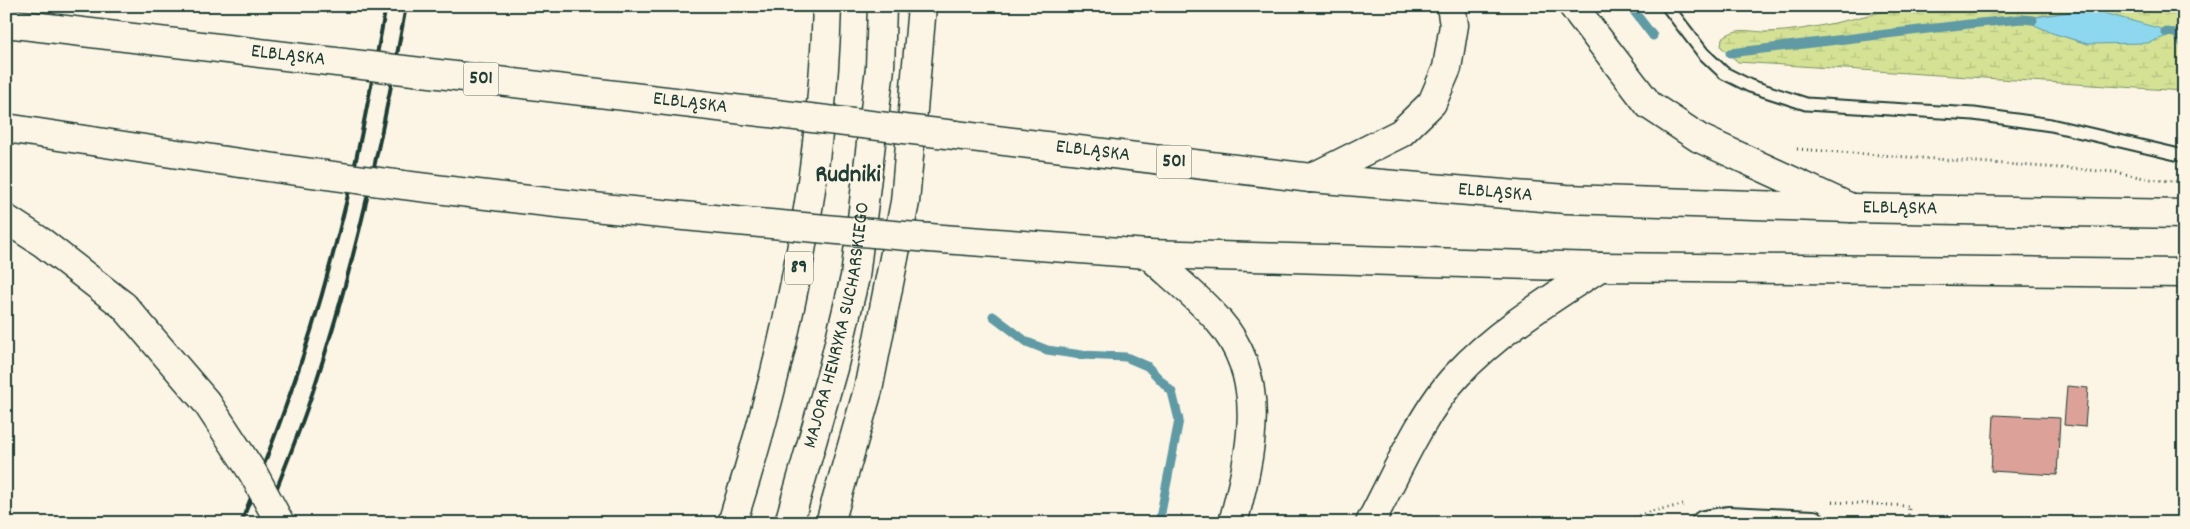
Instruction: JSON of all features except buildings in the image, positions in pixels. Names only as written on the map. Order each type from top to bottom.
[{"type":"main road","name":"89","points":[[732,523],[757,443],[787,325],[801,257],[816,150],[827,6]]},
{"type":"main road","name":"MAJORA HENRYKA SUCHARSKIEGO","points":[[789,523],[833,368],[855,277],[880,68],[882,6]]},
{"type":"main road","points":[[830,523],[868,390],[905,202],[922,6]]},
{"type":"main road","points":[[1311,178],[1401,133],[1432,103],[1447,68],[1454,25],[1451,6]]},
{"type":"main road","points":[[1573,6],[1649,105],[1699,138],[1851,208]]},
{"type":"main road","name":"ELBLĄSKA","points":[[6,23],[1311,178],[1566,199],[1851,208],[2184,214]]},
{"type":"main road","points":[[6,128],[259,166],[478,194],[709,219],[1148,254],[1600,267],[2184,273]]},
{"type":"main road","points":[[6,219],[43,243],[124,306],[207,403],[254,473],[280,523]]},
{"type":"main road","points":[[1148,254],[1218,321],[1242,356],[1253,404],[1246,470],[1233,523]]},
{"type":"main road","points":[[1370,523],[1428,414],[1456,376],[1512,326],[1600,267]]},
{"type":"street","points":[[1704,523],[1728,519],[1813,523]]},
{"type":"lane","points":[[1667,6],[1703,52],[1724,73],[1750,86],[1806,104],[1974,114],[2050,125],[2184,156]]},
{"type":"path","points":[[1788,148],[2115,172],[2149,179],[2184,182]]},
{"type":"green space","points":[[1907,6],[2184,6],[2184,91],[1738,62],[1721,47],[1722,38],[1734,32],[1802,29]],"holes":[[[2089,9],[2088,44],[2053,33],[2023,19]]]},
{"type":"water","points":[[2089,9],[2176,33],[2148,43],[2088,44],[2052,33],[2022,19]]},
{"type":"waterway","points":[[1630,6],[1653,36]]},
{"type":"waterway","points":[[1730,53],[1969,24],[2022,19],[2033,20]]},
{"type":"waterway","points":[[2165,32],[2176,33],[2184,45]]},
{"type":"waterway","points":[[993,316],[1027,342],[1047,350],[1082,355],[1126,357],[1147,366],[1172,392],[1179,420],[1159,523]]},
{"type":"railway","points":[[241,523],[290,395],[321,298],[354,169],[386,6]]},
{"type":"railway","points":[[263,523],[309,403],[330,338],[356,244],[378,149],[406,6]]},
{"type":"district","name":"Rudniki","points":[[848,176]]}]
